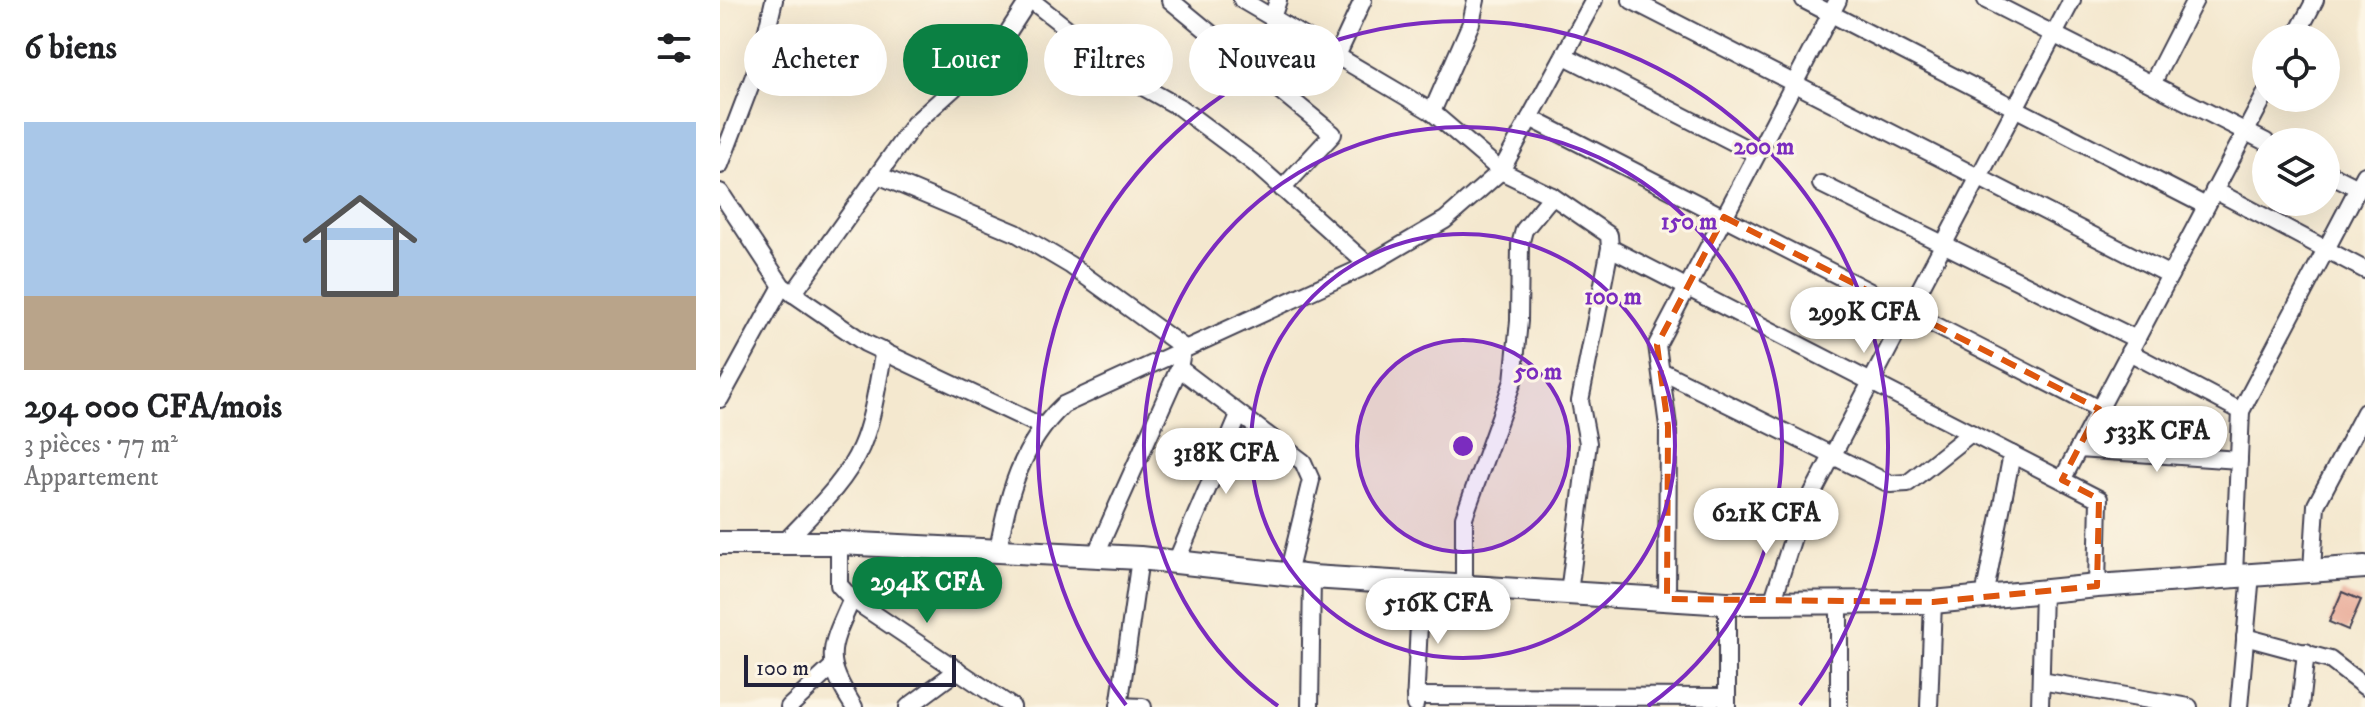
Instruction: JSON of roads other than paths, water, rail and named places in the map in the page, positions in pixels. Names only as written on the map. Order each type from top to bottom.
[{"type":"main road","points":[[720,543],[839,543],[1140,558],[1312,577],[1727,603],[1933,602],[2043,590],[2365,567]]},
{"type":"street","points":[[720,165],[760,60],[774,0]]},
{"type":"street","points":[[720,399],[788,290],[914,124],[948,96],[998,45],[1030,0],[1136,83],[1179,107],[1282,189],[1368,265]]},
{"type":"street","points":[[1170,0],[1333,134],[1282,189]]},
{"type":"street","points":[[1242,0],[1282,24]]},
{"type":"street","points":[[1272,18],[1278,0]]},
{"type":"street","points":[[1344,41],[1363,0]]},
{"type":"street","points":[[1432,112],[1471,23],[1476,0]]},
{"type":"street","points":[[998,550],[1008,494],[1041,426],[1063,405],[1183,347],[1265,314],[1368,265],[1445,220],[1501,171],[1594,0]]},
{"type":"street","points":[[1631,0],[2170,275]]},
{"type":"street","points":[[1804,0],[1834,7],[2014,109],[2326,249],[2365,270]]},
{"type":"street","points":[[1986,0],[2252,135]]},
{"type":"street","points":[[1772,603],[1798,521],[2072,0]]},
{"type":"street","points":[[2152,84],[2195,0]]},
{"type":"street","points":[[2302,24],[2315,0]]},
{"type":"street","points":[[1667,599],[1669,458],[1657,345],[1834,7]]},
{"type":"street","points":[[1565,56],[1757,154]]},
{"type":"street","points":[[1344,60],[1432,112],[1501,171],[1552,196],[1609,235],[1610,248],[1580,401],[1588,443],[1569,593]]},
{"type":"street","points":[[2062,480],[2256,112]]},
{"type":"street","points":[[1530,118],[2099,409]]},
{"type":"street","points":[[878,175],[1016,233],[1070,265],[1183,347]]},
{"type":"street","points":[[2239,707],[2245,637],[2239,460],[2241,411],[2361,181],[2340,176]]},
{"type":"street","points":[[1821,184],[1944,244],[2133,346],[2241,411]]},
{"type":"street","points":[[720,192],[788,290],[884,351],[1041,426]]},
{"type":"street","points":[[1464,585],[1464,517],[1513,381],[1519,321],[1520,245],[1524,230],[1552,196]]},
{"type":"street","points":[[1610,248],[2099,499],[2097,586]]},
{"type":"street","points":[[1095,556],[1179,368],[1183,347]]},
{"type":"street","points":[[784,543],[833,491],[860,450],[870,422],[884,351]]},
{"type":"street","points":[[1179,368],[1303,462],[1311,480],[1288,574]]},
{"type":"street","points":[[1661,371],[1890,484],[1908,483],[1971,433]]},
{"type":"street","points":[[2312,570],[2316,505],[2365,412]]},
{"type":"street","points":[[1176,562],[1239,415]]},
{"type":"street","points":[[2078,449],[2239,460]]},
{"type":"street","points":[[1984,597],[2012,454]]},
{"type":"street","points":[[839,543],[839,585],[852,599],[1012,707]]},
{"type":"street","points":[[1140,558],[1119,706],[1143,707]]},
{"type":"street","points":[[1310,707],[1312,577]]},
{"type":"street","points":[[1421,584],[1415,702],[1727,702],[1727,603]]},
{"type":"street","points":[[2040,707],[2043,590]]},
{"type":"street","points":[[852,599],[835,636],[832,667],[854,707]]},
{"type":"street","points":[[1929,707],[1933,602]]},
{"type":"street","points":[[1839,603],[1839,707]]},
{"type":"street","points":[[2245,637],[2330,660],[2365,687]]},
{"type":"street","points":[[2300,707],[2306,652]]},
{"type":"street","points":[[789,707],[832,667]]},
{"type":"street","points":[[908,707],[958,670]]},
{"type":"street","points":[[2041,681],[2189,707]]}]
